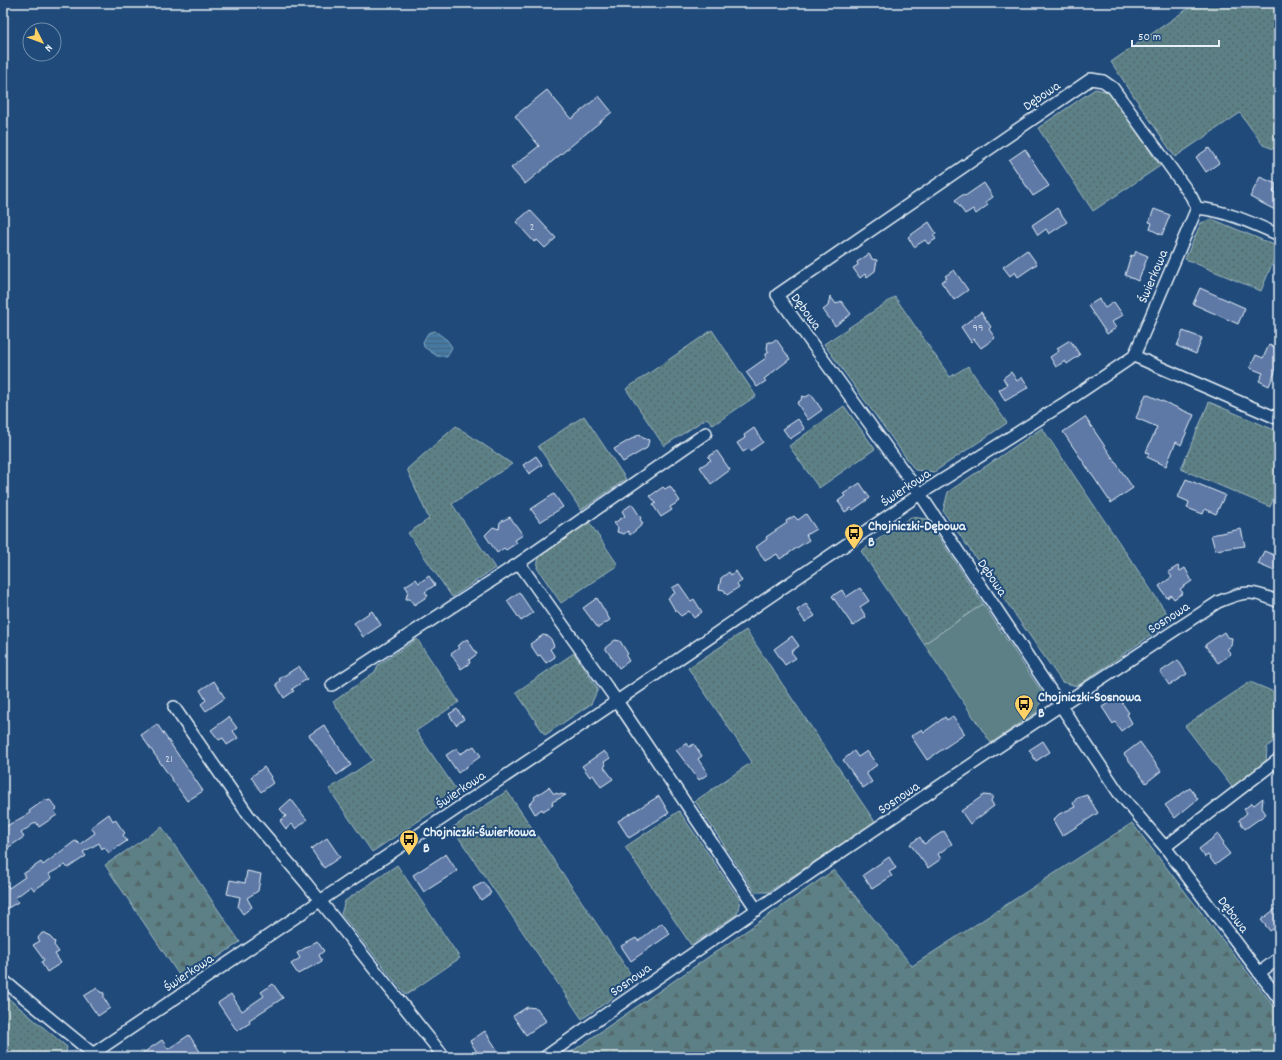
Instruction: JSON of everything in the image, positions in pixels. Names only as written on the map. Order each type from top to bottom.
[{"type":"street","name":"Dębowa","points":[[1197,208],[1191,196],[1113,88],[1103,81],[1091,79],[777,295],[920,494],[1118,792],[1165,847],[1279,999]]},
{"type":"street","points":[[1197,208],[1218,210],[1243,218],[1279,235]]},
{"type":"street","name":"Świerkowa","points":[[3,980],[93,1056],[920,494],[1063,404],[1134,356],[1197,208]]},
{"type":"street","points":[[1134,356],[1279,419]]},
{"type":"street","points":[[332,685],[519,562],[706,433]]},
{"type":"street","points":[[519,562],[617,701],[757,910]]},
{"type":"street","name":"Sosnowa","points":[[545,1057],[757,910],[1060,705],[1218,602],[1240,593],[1259,593],[1279,602]]},
{"type":"street","points":[[174,706],[249,816],[444,1057]]},
{"type":"street","points":[[1165,847],[1279,760]]},
{"type":"street","points":[[1259,973],[1279,958]]},
{"type":"green space","points":[[1196,3],[1279,3],[1279,151],[1263,145],[1240,113],[1175,157],[1111,62]]},
{"type":"green space","points":[[1095,89],[1110,92],[1160,166],[1093,211],[1038,128]]},
{"type":"green space","points":[[1212,219],[1279,247],[1261,291],[1185,259],[1201,223]]},
{"type":"green space","points":[[895,297],[950,377],[968,366],[1007,423],[934,472],[915,470],[824,344]]},
{"type":"green space","points":[[712,330],[756,396],[713,425],[707,418],[664,446],[626,389]]},
{"type":"green space","points":[[1209,402],[1279,432],[1279,485],[1270,507],[1181,469]]},
{"type":"green space","points":[[844,406],[875,449],[819,488],[789,446]]},
{"type":"green space","points":[[584,416],[626,479],[581,510],[538,446]]},
{"type":"green space","points":[[456,426],[512,464],[452,504],[495,568],[452,597],[408,533],[429,519],[407,469]]},
{"type":"green space","points":[[1042,428],[1172,621],[1077,686],[1062,682],[943,511],[948,492]]},
{"type":"green space","points":[[911,517],[927,519],[983,604],[924,644],[861,551]]},
{"type":"green space","points":[[589,522],[618,565],[561,603],[537,568],[539,556]]},
{"type":"green space","points":[[983,604],[1043,694],[1037,712],[991,743],[924,644]]},
{"type":"green space","points":[[746,630],[875,822],[768,892],[755,892],[695,801],[752,762],[688,668]]},
{"type":"green space","points":[[417,639],[459,702],[416,731],[459,794],[372,852],[329,789],[373,760],[333,702],[376,671],[378,665]]},
{"type":"green space","points":[[574,653],[598,689],[591,704],[545,735],[516,692]]},
{"type":"green space","points":[[1250,682],[1279,694],[1279,737],[1267,747],[1266,763],[1232,787],[1185,726]]},
{"type":"green space","points":[[507,791],[636,982],[582,1019],[452,828]]},
{"type":"green space","points":[[679,811],[740,900],[737,914],[691,945],[625,847]]},
{"type":"green space","points":[[1132,823],[1279,1013],[1279,1057],[564,1057],[834,870],[912,966]]},
{"type":"green space","points":[[162,827],[240,942],[183,981],[105,865]]},
{"type":"green space","points":[[397,865],[460,958],[406,995],[341,914],[345,901]]},
{"type":"green space","points":[[3,994],[67,1047],[65,1057],[3,1057]]},
{"type":"water","points":[[435,331],[447,340],[452,347],[447,357],[437,356],[424,347],[423,342],[428,333]]},
{"type":"building","points":[[547,90],[571,119],[599,96],[612,112],[525,184],[511,168],[539,146],[515,116]]},
{"type":"building","points":[[1209,148],[1219,163],[1206,172],[1196,157]]},
{"type":"building","points":[[1025,149],[1049,186],[1033,196],[1009,160]]},
{"type":"building","points":[[1260,177],[1276,184],[1274,193],[1279,182],[1279,212],[1250,197]]},
{"type":"building","points":[[984,183],[993,197],[986,202],[988,205],[976,214],[973,209],[965,214],[955,200],[964,194],[965,196]]},
{"type":"building","points":[[1057,208],[1067,222],[1049,234],[1046,229],[1038,235],[1032,225]]},
{"type":"building","points":[[1154,209],[1170,215],[1162,235],[1150,229],[1152,223],[1149,222]]},
{"type":"building","points":[[530,210],[556,238],[545,248],[537,240],[534,242],[516,222]]},
{"type":"building","points":[[929,222],[936,233],[933,235],[936,239],[928,244],[925,240],[914,247],[908,237]]},
{"type":"building","points":[[1027,250],[1037,264],[1018,277],[1015,272],[1010,276],[1003,267]]},
{"type":"building","points":[[1136,251],[1148,256],[1138,281],[1125,275],[1131,255],[1134,256]]},
{"type":"building","points":[[869,254],[872,259],[877,260],[875,271],[867,277],[865,274],[860,278],[853,268],[858,265],[857,262]]},
{"type":"building","points":[[954,270],[968,290],[954,300],[941,282],[947,278],[945,276]]},
{"type":"building","points":[[1200,288],[1245,308],[1238,324],[1193,304]]},
{"type":"building","points":[[830,296],[836,304],[841,301],[851,314],[835,326],[823,310],[828,306]]},
{"type":"building","points":[[1099,299],[1105,308],[1114,302],[1123,315],[1112,322],[1116,328],[1107,334],[1088,306]]},
{"type":"building","points":[[981,312],[991,327],[989,329],[995,338],[981,348],[974,339],[971,342],[961,327]]},
{"type":"building","points":[[1183,331],[1202,338],[1196,354],[1177,346]]},
{"type":"building","points":[[776,339],[790,359],[764,379],[766,381],[757,387],[746,372],[766,358],[766,354],[769,352],[767,349],[768,342],[772,342]]},
{"type":"building","points":[[1070,340],[1080,355],[1067,364],[1065,361],[1056,367],[1050,357],[1059,351],[1057,348]]},
{"type":"building","points":[[1269,345],[1279,349],[1279,363],[1269,386],[1259,381],[1263,373],[1250,368],[1256,355],[1263,358]]},
{"type":"building","points":[[1011,372],[1017,381],[1022,377],[1029,387],[1005,401],[999,390],[1007,385],[1003,378]]},
{"type":"building","points":[[811,394],[822,410],[808,420],[797,403],[801,400],[802,396],[806,397]]},
{"type":"building","points":[[1146,394],[1194,415],[1181,445],[1176,442],[1166,466],[1147,457],[1149,453],[1146,452],[1157,427],[1136,418]]},
{"type":"building","points":[[1085,417],[1133,488],[1111,503],[1063,432]]},
{"type":"building","points":[[798,419],[805,429],[790,439],[783,429]]},
{"type":"building","points":[[754,428],[763,442],[750,451],[748,449],[743,452],[737,443],[745,438],[744,435]]},
{"type":"building","points":[[640,434],[643,438],[649,440],[647,448],[623,462],[614,449]]},
{"type":"building","points":[[717,451],[730,470],[711,484],[700,467],[711,460],[708,457]]},
{"type":"building","points":[[536,456],[542,465],[529,474],[523,465]]},
{"type":"building","points":[[1186,479],[1225,495],[1216,514],[1205,509],[1203,514],[1187,508],[1189,502],[1178,497]]},
{"type":"building","points":[[860,483],[870,498],[853,510],[851,508],[845,512],[838,501],[845,496],[843,494]]},
{"type":"building","points":[[670,486],[680,501],[670,507],[672,510],[661,517],[653,505],[656,503],[650,496],[663,487],[665,489]]},
{"type":"building","points":[[554,494],[563,507],[540,522],[531,509]]},
{"type":"building","points":[[632,504],[643,524],[630,535],[628,531],[624,534],[617,532],[618,528],[614,523],[625,516],[622,511]]},
{"type":"building","points":[[806,514],[816,529],[806,535],[809,540],[780,559],[777,554],[765,561],[756,547],[767,539],[766,537],[787,523],[786,521],[794,516],[798,520]]},
{"type":"building","points":[[510,517],[523,535],[515,540],[517,543],[506,550],[504,548],[497,553],[485,535],[493,527],[499,529],[500,522]]},
{"type":"building","points":[[1241,529],[1245,546],[1215,550],[1211,535]]},
{"type":"building","points":[[1264,551],[1279,557],[1279,573],[1258,564]]},
{"type":"building","points":[[1178,566],[1180,571],[1185,568],[1192,581],[1180,589],[1183,593],[1174,599],[1171,595],[1167,598],[1159,586],[1172,577],[1168,572]]},
{"type":"building","points":[[736,571],[742,581],[737,584],[739,587],[727,595],[724,590],[719,589],[721,578],[729,572],[731,575]]},
{"type":"building","points":[[429,576],[435,585],[425,592],[428,596],[414,605],[410,599],[406,599],[408,590],[405,586],[416,579],[419,583]]},
{"type":"building","points":[[679,584],[691,601],[694,599],[702,612],[694,618],[689,611],[681,616],[675,610],[668,598],[675,593],[672,588]]},
{"type":"building","points":[[860,588],[869,601],[860,607],[866,617],[853,626],[832,596],[842,590],[846,597]]},
{"type":"building","points":[[519,592],[533,613],[521,621],[507,601]]},
{"type":"building","points":[[597,598],[610,620],[598,628],[583,608]]},
{"type":"building","points":[[806,604],[815,616],[805,622],[797,610]]},
{"type":"building","points":[[372,611],[381,625],[363,637],[354,623]]},
{"type":"building","points":[[1224,632],[1227,637],[1232,638],[1231,646],[1227,649],[1231,654],[1218,663],[1205,645]]},
{"type":"building","points":[[543,635],[548,636],[551,639],[554,646],[550,649],[555,657],[546,663],[540,655],[538,656],[530,644]]},
{"type":"building","points":[[792,636],[799,646],[791,652],[796,658],[785,665],[774,649]]},
{"type":"building","points":[[467,639],[477,654],[469,660],[470,663],[461,669],[451,654],[459,648],[457,646]]},
{"type":"building","points":[[615,640],[620,641],[628,654],[626,656],[629,661],[619,668],[605,648]]},
{"type":"building","points":[[1178,660],[1187,674],[1169,685],[1160,672]]},
{"type":"building","points":[[299,666],[307,679],[292,689],[294,691],[284,698],[276,684],[280,681],[279,679]]},
{"type":"building","points":[[214,681],[225,698],[206,711],[201,704],[206,700],[200,690]]},
{"type":"building","points":[[1118,697],[1129,713],[1127,714],[1132,723],[1121,731],[1115,722],[1113,724],[1102,707]]},
{"type":"building","points":[[457,709],[464,719],[456,725],[449,714]]},
{"type":"building","points":[[953,716],[965,734],[927,760],[911,736],[922,729],[924,732],[945,717],[947,720]]},
{"type":"building","points":[[229,717],[237,728],[233,731],[238,738],[227,745],[223,738],[219,740],[211,730]]},
{"type":"building","points":[[157,724],[203,791],[187,801],[141,735]]},
{"type":"building","points":[[324,725],[351,765],[337,775],[309,735]]},
{"type":"building","points":[[1043,741],[1050,752],[1036,761],[1029,750]]},
{"type":"building","points":[[1140,742],[1161,771],[1146,783],[1124,754]]},
{"type":"building","points":[[687,743],[689,747],[694,744],[702,756],[698,759],[708,774],[699,780],[676,750]]},
{"type":"building","points":[[474,746],[481,756],[458,773],[446,755],[457,748],[460,754]]},
{"type":"building","points":[[604,751],[610,758],[604,762],[606,765],[604,767],[613,779],[601,787],[593,775],[590,777],[582,766]]},
{"type":"building","points":[[854,751],[858,757],[867,751],[877,765],[866,773],[872,782],[863,788],[843,760]]},
{"type":"building","points":[[264,767],[273,783],[261,792],[251,777]]},
{"type":"building","points":[[549,787],[553,793],[566,795],[552,802],[553,805],[543,811],[542,809],[535,814],[529,804],[535,799],[534,797]]},
{"type":"building","points":[[1190,788],[1198,799],[1175,818],[1165,805]]},
{"type":"building","points":[[984,795],[993,796],[991,801],[994,806],[970,824],[961,811]]},
{"type":"building","points":[[1087,795],[1098,813],[1062,836],[1053,820],[1059,814],[1075,807],[1073,803],[1077,798]]},
{"type":"building","points":[[659,796],[669,813],[629,838],[618,821]]},
{"type":"building","points":[[1263,798],[1262,808],[1266,814],[1245,829],[1239,820],[1247,813],[1244,809],[1252,803],[1254,805]]},
{"type":"building","points":[[46,799],[48,801],[50,800],[57,809],[54,811],[57,815],[39,827],[36,822],[21,833],[24,837],[3,851],[3,828],[30,813],[29,811]]},
{"type":"building","points":[[291,799],[307,820],[296,829],[292,824],[286,829],[280,821],[286,816],[280,809]]},
{"type":"building","points":[[109,814],[113,821],[115,819],[125,833],[123,835],[127,841],[109,853],[104,847],[102,849],[99,843],[83,852],[86,856],[68,868],[65,865],[49,874],[52,878],[34,890],[31,886],[15,898],[18,902],[3,911],[3,880],[9,888],[25,877],[23,874],[41,862],[43,865],[75,841],[80,844],[95,833],[91,827]]},
{"type":"building","points":[[944,831],[952,844],[938,854],[941,859],[928,868],[910,844],[920,837],[924,844]]},
{"type":"building","points":[[1218,834],[1224,843],[1222,844],[1230,854],[1215,865],[1208,855],[1205,857],[1199,849]]},
{"type":"building","points":[[327,838],[340,857],[324,868],[311,849]]},
{"type":"building","points":[[446,854],[457,871],[424,892],[413,875]]},
{"type":"building","points":[[889,857],[896,868],[889,872],[892,876],[872,889],[863,875]]},
{"type":"building","points":[[247,871],[261,874],[258,891],[247,898],[252,907],[243,914],[238,907],[240,897],[227,894],[230,880],[245,883]]},
{"type":"building","points":[[484,882],[491,893],[481,900],[473,888]]},
{"type":"building","points":[[1279,906],[1279,925],[1270,931],[1261,920]]},
{"type":"building","points":[[662,923],[670,934],[631,961],[621,946],[636,938],[638,941]]},
{"type":"building","points":[[42,933],[46,933],[55,942],[54,945],[59,952],[55,954],[61,963],[47,972],[41,962],[44,960],[33,945],[40,941],[38,938]]},
{"type":"building","points":[[317,941],[324,951],[319,955],[322,961],[298,974],[291,964],[300,958],[297,953]]},
{"type":"building","points":[[273,984],[283,998],[249,1020],[250,1023],[237,1031],[218,1003],[231,994],[242,1011],[264,996],[261,992]]},
{"type":"building","points":[[97,988],[100,992],[104,993],[104,998],[110,1008],[98,1016],[84,996]]},
{"type":"building","points":[[527,1007],[537,1008],[546,1021],[526,1035],[513,1016]]},
{"type":"building","points":[[485,1031],[502,1057],[480,1057],[470,1041]]},
{"type":"building","points":[[189,1035],[201,1053],[195,1057],[137,1057],[162,1040],[168,1049]]},
{"type":"place","name":"Chojniczki-Dębowa B","points":[[854,550]]},
{"type":"place","name":"Chojniczki-Sosnowa B","points":[[1024,721]]},
{"type":"place","name":"Chojniczki-Świerkowa B","points":[[409,856]]}]
